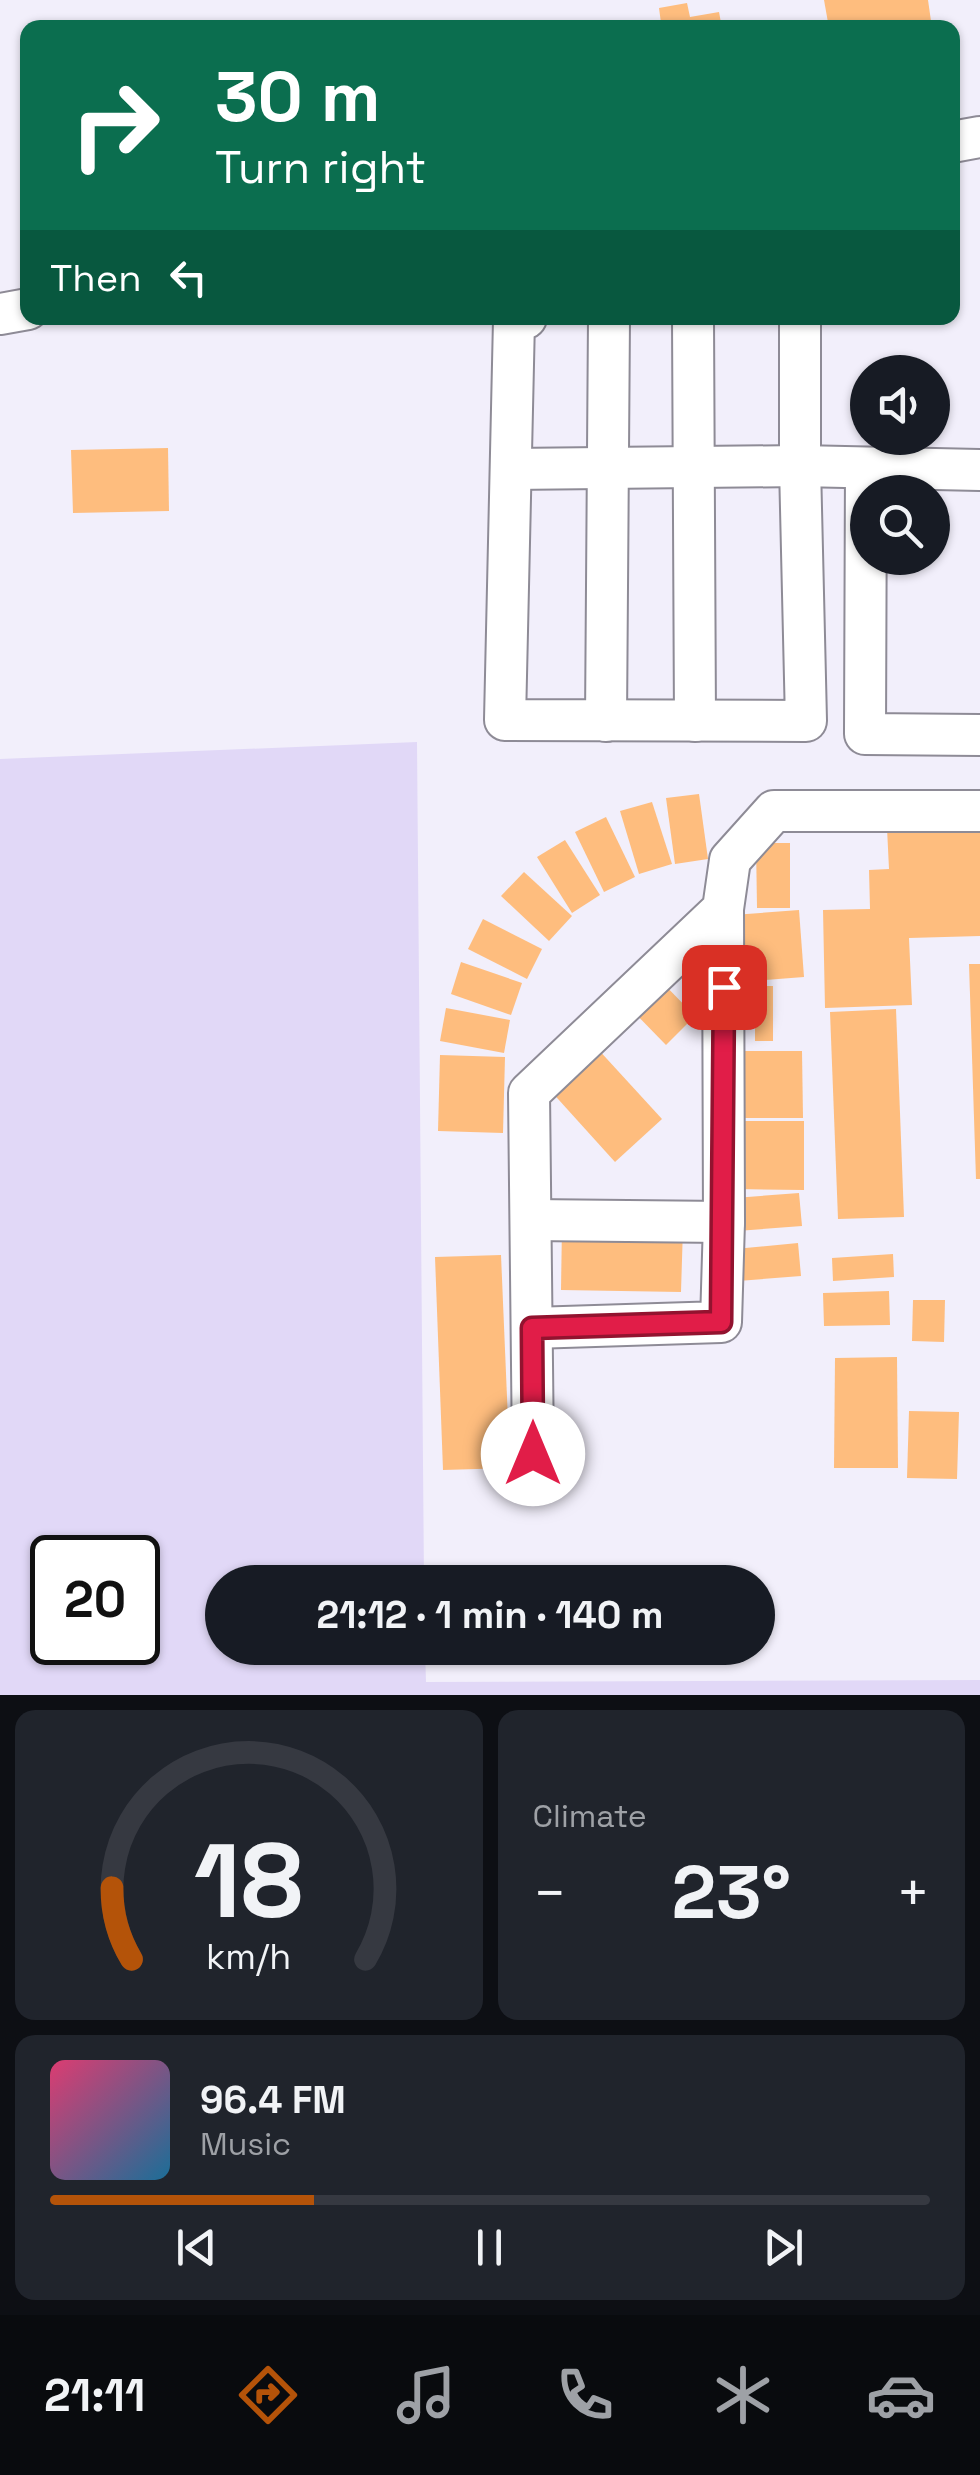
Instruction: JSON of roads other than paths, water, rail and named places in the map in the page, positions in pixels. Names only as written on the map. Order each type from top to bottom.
[{"type":"street","points":[[514,325],[505,720],[806,721],[800,325]]},
{"type":"street","points":[[606,721],[609,325]]},
{"type":"street","points":[[693,325],[695,721]]},
{"type":"street","points":[[511,469],[800,466],[980,470]]},
{"type":"street","points":[[866,468],[865,734],[980,735]]},
{"type":"street","points":[[532,1328],[721,1322],[724,909],[730,860],[774,811],[980,811]]},
{"type":"street","points":[[533,1454],[529,1093],[724,909]]},
{"type":"street","points":[[531,1220],[724,1222]]}]
